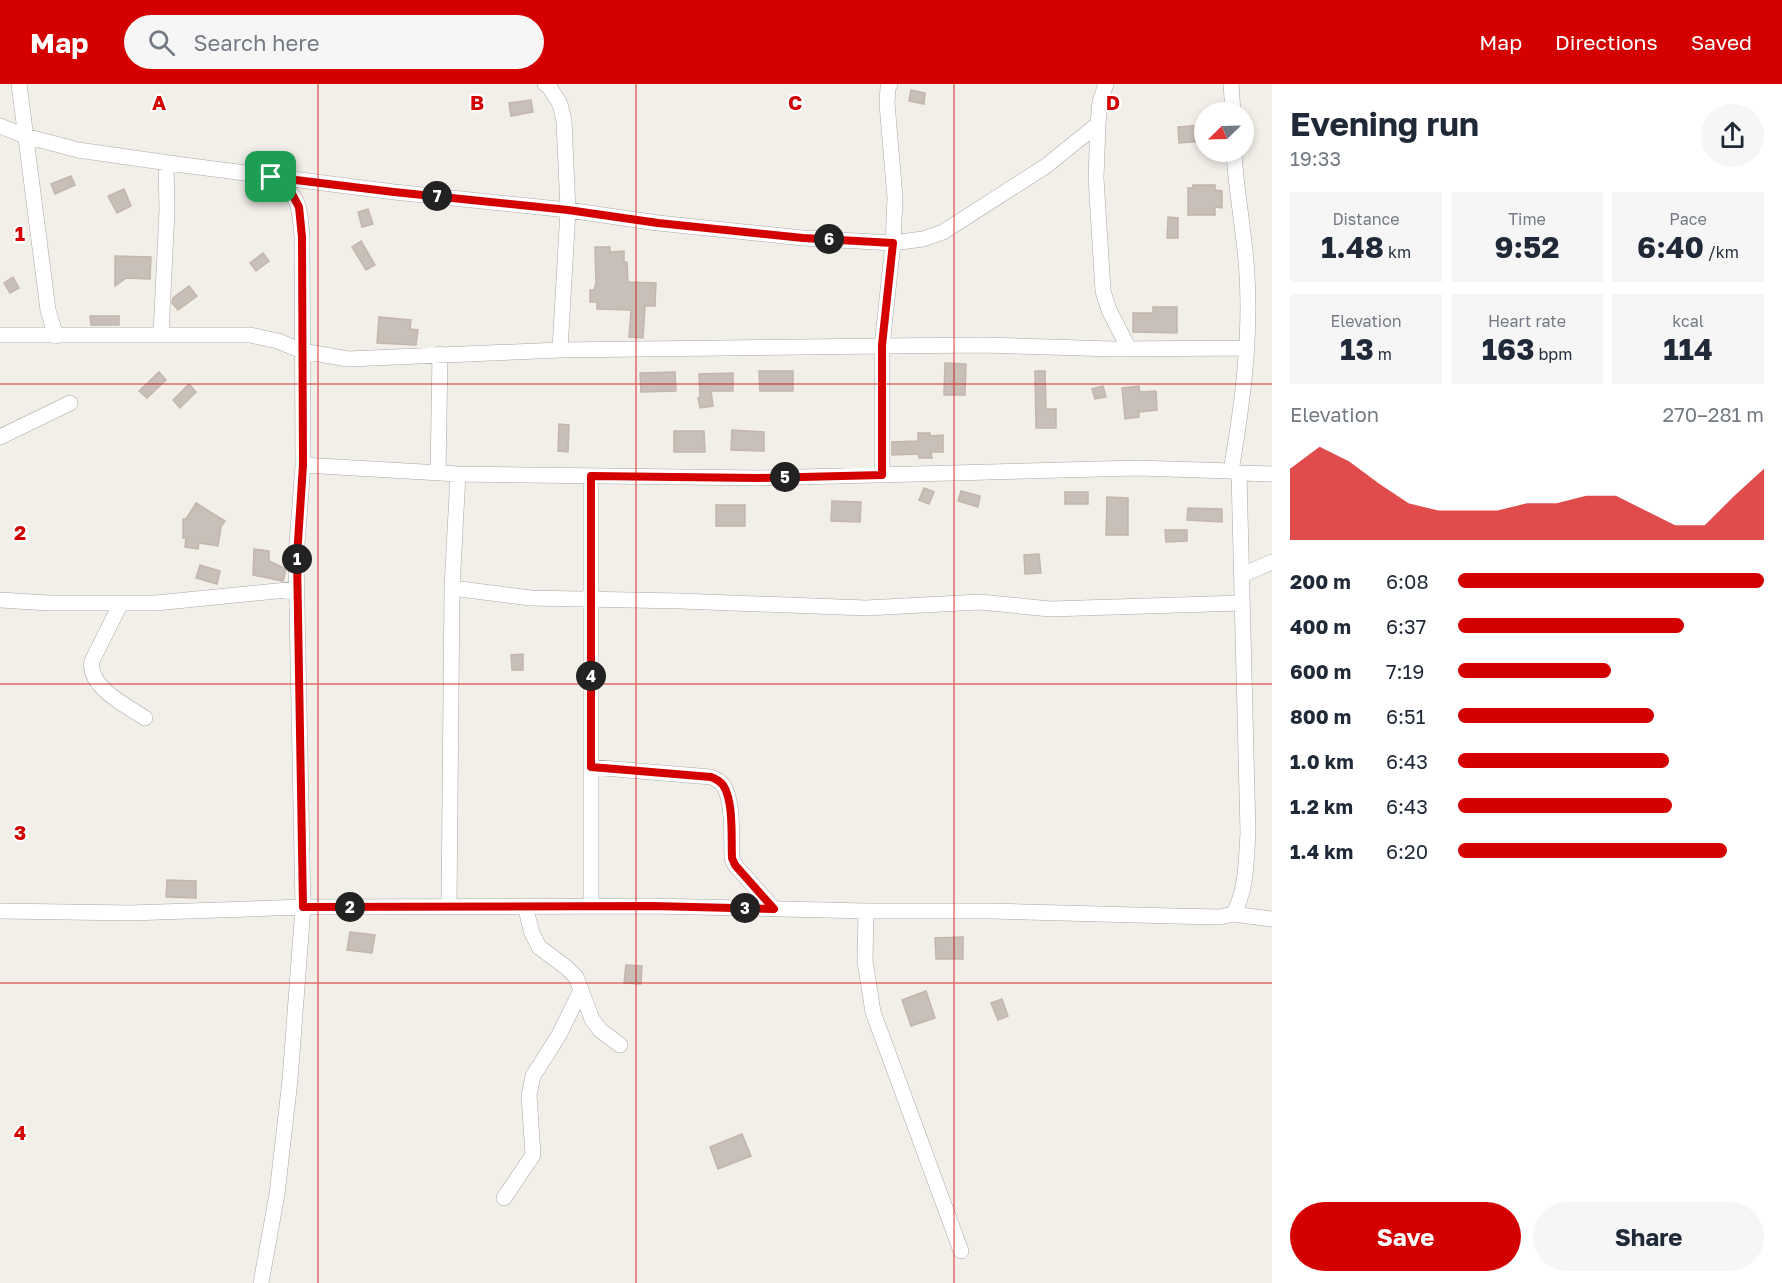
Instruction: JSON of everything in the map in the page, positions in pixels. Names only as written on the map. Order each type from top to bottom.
[{"type":"street","points":[[19,84],[48,310],[57,336]]},
{"type":"street","points":[[545,84],[560,104],[564,121],[568,210],[560,350]]},
{"type":"street","points":[[882,475],[882,345],[893,243],[895,198],[887,103],[890,84]]},
{"type":"street","points":[[1106,84],[1100,102],[1096,178],[1103,291],[1109,310],[1130,349]]},
{"type":"street","points":[[1231,84],[1232,102]]},
{"type":"street","points":[[0,126],[78,150],[271,177],[568,210],[658,223],[781,236],[893,243],[923,239],[943,232],[1046,166],[1098,124]]},
{"type":"street","points":[[1233,914],[1238,906],[1246,869],[1248,833],[1242,574],[1235,472],[1247,348],[1247,276],[1235,162]]},
{"type":"street","points":[[161,335],[167,210],[166,163]]},
{"type":"street","points":[[261,1283],[277,1194],[290,1080],[303,907],[297,589],[303,465],[302,237],[299,207],[291,192],[271,177]]},
{"type":"street","points":[[0,335],[250,335],[279,341],[302,351],[348,359],[560,350],[882,345],[1130,349],[1247,348]]},
{"type":"street","points":[[438,473],[440,354]]},
{"type":"street","points":[[0,437],[70,403]]},
{"type":"street","points":[[303,465],[458,474],[758,478],[1137,468],[1272,474]]},
{"type":"street","points":[[448,907],[452,588],[458,474]]},
{"type":"street","points":[[591,476],[591,906]]},
{"type":"street","points":[[1242,574],[1272,562]]},
{"type":"street","points":[[452,588],[531,598],[866,608],[980,602],[1050,609],[1242,603]]},
{"type":"street","points":[[0,600],[49,603],[156,603],[297,589]]},
{"type":"street","points":[[121,603],[92,661],[91,669],[93,677],[103,689],[145,718]]},
{"type":"street","points":[[591,767],[711,777],[719,781],[729,799],[732,858],[735,865],[774,909]]},
{"type":"street","points":[[525,906],[532,933],[539,947],[576,977],[592,1019],[600,1030],[620,1045]]},
{"type":"street","points":[[0,911],[130,913],[303,907],[652,906],[1220,917],[1233,914],[1272,919]]},
{"type":"street","points":[[866,911],[865,961],[873,1012],[961,1251]]},
{"type":"street","points":[[504,1198],[533,1155],[529,1095],[533,1076],[559,1035],[581,990]]},
{"type":"building","points":[[911,90],[925,93],[924,104],[909,101]]},
{"type":"building","points":[[531,100],[533,112],[511,116],[509,103]]},
{"type":"building","points":[[1194,126],[1194,142],[1179,143],[1178,127]]},
{"type":"building","points":[[71,176],[75,185],[55,194],[51,184]]},
{"type":"building","points":[[1193,185],[1215,185],[1215,190],[1222,191],[1222,208],[1215,207],[1215,215],[1188,215],[1188,188],[1193,188]]},
{"type":"building","points":[[124,189],[131,206],[117,213],[108,196]]},
{"type":"building","points":[[368,209],[373,224],[362,227],[358,212]]},
{"type":"building","points":[[1168,217],[1178,218],[1178,238],[1167,238]]},
{"type":"building","points":[[361,241],[375,265],[366,270],[352,247]]},
{"type":"building","points":[[595,247],[610,247],[610,252],[624,251],[628,282],[656,283],[655,306],[645,306],[643,338],[629,337],[631,310],[597,309],[597,302],[590,302],[590,290],[594,290],[596,283]]},
{"type":"building","points":[[263,253],[269,261],[256,271],[250,263]]},
{"type":"building","points":[[115,256],[151,257],[150,279],[126,278],[115,286]]},
{"type":"building","points":[[13,277],[19,288],[10,293],[4,283]]},
{"type":"building","points":[[189,286],[197,296],[178,310],[172,303],[173,298]]},
{"type":"building","points":[[1153,307],[1177,307],[1177,333],[1133,332],[1133,313],[1153,313]]},
{"type":"building","points":[[90,316],[119,316],[119,325],[91,325]]},
{"type":"building","points":[[379,317],[411,320],[410,329],[418,330],[416,345],[377,343]]},
{"type":"building","points":[[945,363],[966,364],[965,395],[944,395]]},
{"type":"building","points":[[759,371],[793,371],[793,391],[760,391]]},
{"type":"building","points":[[1035,371],[1045,371],[1046,409],[1056,409],[1056,428],[1036,428]]},
{"type":"building","points":[[159,372],[166,380],[147,398],[139,391]]},
{"type":"building","points":[[675,372],[676,391],[641,392],[640,373]]},
{"type":"building","points":[[733,373],[733,391],[711,391],[713,406],[700,408],[699,374]]},
{"type":"building","points":[[189,384],[196,392],[180,408],[173,400]]},
{"type":"building","points":[[1103,386],[1106,397],[1095,399],[1092,389]]},
{"type":"building","points":[[1139,386],[1140,392],[1156,391],[1157,410],[1139,412],[1139,417],[1125,419],[1122,388]]},
{"type":"building","points":[[559,424],[569,425],[568,452],[558,451]]},
{"type":"building","points":[[732,430],[764,432],[764,451],[731,450]]},
{"type":"building","points":[[674,431],[704,431],[705,452],[674,452]]},
{"type":"building","points":[[918,433],[930,433],[930,436],[943,435],[943,452],[931,452],[932,458],[919,458],[918,454],[892,455],[892,442],[918,441]]},
{"type":"building","points":[[924,488],[934,492],[929,504],[919,500]]},
{"type":"building","points":[[961,491],[980,496],[978,507],[958,501]]},
{"type":"building","points":[[1065,492],[1088,492],[1088,504],[1065,504]]},
{"type":"building","points":[[1107,497],[1128,498],[1128,535],[1106,535]]},
{"type":"building","points":[[832,501],[861,502],[860,522],[831,521]]},
{"type":"building","points":[[196,503],[225,521],[221,527],[218,546],[199,543],[198,549],[185,547],[183,519],[186,519]]},
{"type":"building","points":[[716,505],[745,505],[745,526],[716,526]]},
{"type":"building","points":[[1188,508],[1222,509],[1222,522],[1187,520]]},
{"type":"building","points":[[1165,530],[1187,530],[1187,541],[1166,542]]},
{"type":"building","points":[[254,549],[269,551],[269,561],[286,569],[283,581],[253,575]]},
{"type":"building","points":[[1039,554],[1041,573],[1025,574],[1024,555]]},
{"type":"building","points":[[200,565],[220,571],[217,584],[196,578]]},
{"type":"building","points":[[523,654],[523,670],[512,670],[511,655]]},
{"type":"building","points":[[167,880],[196,881],[196,898],[166,897]]},
{"type":"building","points":[[350,932],[375,935],[372,953],[347,950]]},
{"type":"building","points":[[963,937],[963,959],[936,959],[935,938]]},
{"type":"building","points":[[626,965],[642,966],[641,984],[624,983]]},
{"type":"building","points":[[926,991],[935,1018],[911,1026],[902,1000]]},
{"type":"building","points":[[1002,999],[1008,1016],[998,1020],[991,1003]]},
{"type":"building","points":[[742,1134],[751,1156],[718,1169],[710,1147]]},
{"type":"route","points":[[271,177],[568,210],[658,223],[803,238],[893,243],[882,345],[882,475],[758,478],[591,476],[591,767],[711,777],[719,781],[729,799],[732,858],[735,865],[774,909],[652,906],[303,907],[297,589],[303,465],[302,237],[299,207],[291,192],[271,177]]}]
